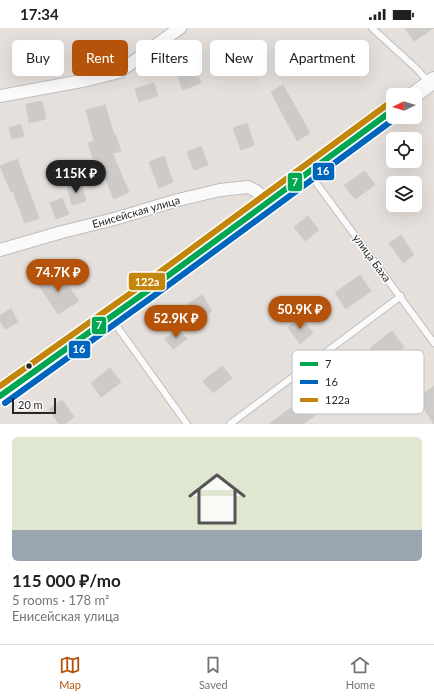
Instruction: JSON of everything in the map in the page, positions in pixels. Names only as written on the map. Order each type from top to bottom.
[{"type":"main road","points":[[422,89],[432,82]]},
{"type":"main road","points":[[0,396],[309,173],[386,115]]},
{"type":"street","points":[[0,96],[87,80],[119,72],[180,28]]},
{"type":"street","name":"Енисейская улица","points":[[0,250],[220,190],[248,187],[256,191],[269,202]]},
{"type":"lane","points":[[372,28],[432,82]]},
{"type":"lane","name":"улица Баха","points":[[309,173],[434,343]]},
{"type":"lane","points":[[328,350],[400,296]]},
{"type":"lane","points":[[110,317],[187,424]]},
{"type":"lane","points":[[230,424],[292,377]]},
{"type":"building","points":[[405,28],[434,28],[414,41]]},
{"type":"building","points":[[198,76],[201,83],[183,90],[178,77]]},
{"type":"building","points":[[154,83],[158,96],[139,102],[135,89]]},
{"type":"building","points":[[283,85],[310,133],[297,141],[271,92]]},
{"type":"building","points":[[42,101],[46,119],[29,123],[26,104]]},
{"type":"building","points":[[105,105],[114,135],[115,134],[121,151],[112,153],[129,192],[114,199],[96,158],[93,159],[88,143],[94,141],[86,110]]},
{"type":"building","points":[[247,123],[254,145],[241,150],[233,128]]},
{"type":"building","points":[[21,124],[24,136],[12,139],[9,128]]},
{"type":"building","points":[[201,146],[208,165],[194,170],[187,152]]},
{"type":"building","points":[[164,156],[173,182],[159,188],[149,162]]},
{"type":"building","points":[[17,159],[39,218],[25,223],[13,191],[11,192],[0,166]]},
{"type":"building","points":[[365,171],[375,185],[355,199],[344,185]]},
{"type":"building","points":[[81,183],[86,201],[72,205],[67,187]]},
{"type":"building","points":[[62,198],[69,214],[56,219],[50,203]]},
{"type":"building","points":[[308,216],[319,230],[305,241],[294,227]]},
{"type":"building","points":[[401,235],[414,255],[403,263],[389,243]]},
{"type":"building","points":[[58,272],[79,301],[58,314],[38,284]]},
{"type":"building","points":[[360,275],[371,291],[346,309],[335,293]]},
{"type":"building","points":[[202,295],[212,311],[196,322],[185,306]]},
{"type":"building","points":[[11,309],[18,322],[5,329],[0,321],[0,315]]},
{"type":"building","points":[[301,317],[313,333],[300,344],[288,327]]},
{"type":"building","points":[[178,328],[187,339],[173,349],[165,339]]},
{"type":"building","points":[[392,331],[404,347],[400,350],[372,350],[370,348]]},
{"type":"building","points":[[222,366],[232,378],[213,393],[203,381]]},
{"type":"building","points":[[110,368],[121,382],[101,397],[91,383]]},
{"type":"building","points":[[434,386],[434,424],[424,409],[424,393]]},
{"type":"building","points":[[62,400],[74,417],[65,424],[59,424],[49,409]]},
{"type":"building","points":[[292,407],[292,414],[317,414],[303,424],[269,424]]},
{"type":"transit line","name":"122а","points":[[0,386],[145,283],[386,105]]},
{"type":"transit line","name":"7","points":[[0,396],[150,289],[386,115]]},
{"type":"transit line","name":"16","points":[[5,403],[387,124]]}]
